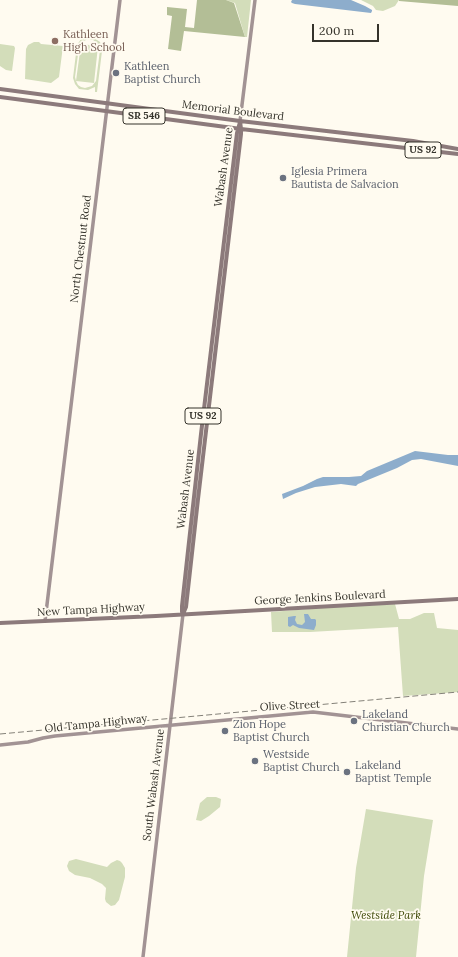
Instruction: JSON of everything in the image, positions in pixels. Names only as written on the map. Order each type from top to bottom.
[{"type":"main road","name":"Memorial Boulevard","points":[[0,89],[191,115],[413,141],[458,149]]},
{"type":"main road","name":"Memorial Boulevard","points":[[0,97],[239,129],[458,154]]},
{"type":"main road","points":[[181,121],[185,117],[191,115]]},
{"type":"main road","name":"Wabash Avenue","points":[[183,614],[182,606],[190,551],[240,121]]},
{"type":"main road","name":"George Jenkins Boulevard","points":[[183,614],[458,599]]},
{"type":"main road","name":"New Tampa Highway","points":[[0,623],[183,614]]},
{"type":"street","name":"North Chestnut Road","points":[[45,621],[120,0]]},
{"type":"street","points":[[240,121],[255,0]]},
{"type":"street","name":"South Wabash Avenue","points":[[143,957],[183,614]]},
{"type":"street","name":"Olive Street","points":[[170,724],[313,712],[458,729]]},
{"type":"street","name":"Old Tampa Highway","points":[[0,745],[28,742],[55,736],[170,724]]},
{"type":"green space","points":[[197,0],[226,0],[234,3],[245,37],[184,31],[181,51],[168,49],[172,16],[167,15],[167,7],[187,9],[185,27],[194,28]]},
{"type":"green space","points":[[226,0],[251,0],[247,37],[245,37],[235,3]]},
{"type":"green space","points":[[361,0],[399,0],[395,6],[383,11],[376,10],[373,6]]},
{"type":"green space","points":[[458,0],[458,6],[399,1]]},
{"type":"green space","points":[[92,37],[100,42],[102,47],[97,92],[95,92],[95,87],[88,90],[79,89],[73,78],[77,45],[81,39]],"holes":[[[88,39],[93,40],[99,45],[100,50],[96,81],[92,86],[85,88],[78,85],[75,77],[79,47],[82,42]]]},
{"type":"green space","points":[[34,42],[63,46],[59,77],[51,83],[25,79],[26,49],[28,45]]},
{"type":"green space","points":[[0,44],[14,46],[15,48],[12,71],[6,70],[0,66]]},
{"type":"green space","points":[[81,44],[98,46],[94,83],[76,81]]},
{"type":"green space","points":[[395,604],[399,619],[410,619],[424,613],[434,613],[437,628],[458,630],[458,692],[403,696],[398,627],[310,632],[272,632],[271,612]]},
{"type":"green space","points":[[207,797],[216,797],[221,799],[220,807],[201,821],[196,820],[200,803]]},
{"type":"green space","name":"Westside Park","points":[[366,809],[433,820],[424,876],[416,957],[347,957],[356,868]]},
{"type":"green space","points":[[76,859],[107,867],[117,860],[122,863],[125,868],[125,877],[119,900],[115,905],[111,906],[106,902],[106,888],[102,884],[90,878],[75,875],[69,871],[67,866],[69,861]]},
{"type":"water","points":[[292,0],[351,0],[372,11],[371,13],[295,4],[291,2]]},
{"type":"water","points":[[415,451],[458,455],[458,466],[421,459],[412,460],[356,486],[341,484],[315,487],[283,499],[282,494],[317,479],[323,477],[361,476],[367,471]]},
{"type":"water","points":[[304,614],[308,614],[311,619],[316,620],[314,630],[299,628],[293,625],[290,627],[288,626],[288,617],[294,616],[296,616],[295,620],[297,624],[302,625],[305,622]]},
{"type":"railway","points":[[0,734],[458,692]]},
{"type":"place","name":"Kathleen High School","points":[[55,41]]},
{"type":"place","name":"Kathleen Baptist Church","points":[[116,73]]},
{"type":"place","name":"Iglesia Primera Bautista de Salvacion","points":[[283,178]]},
{"type":"place","name":"Lakeland Christian Church","points":[[354,721]]},
{"type":"place","name":"Zion Hope Baptist Church","points":[[225,731]]},
{"type":"place","name":"Westside Baptist Church","points":[[255,761]]},
{"type":"place","name":"Lakeland Baptist Temple","points":[[347,772]]}]
